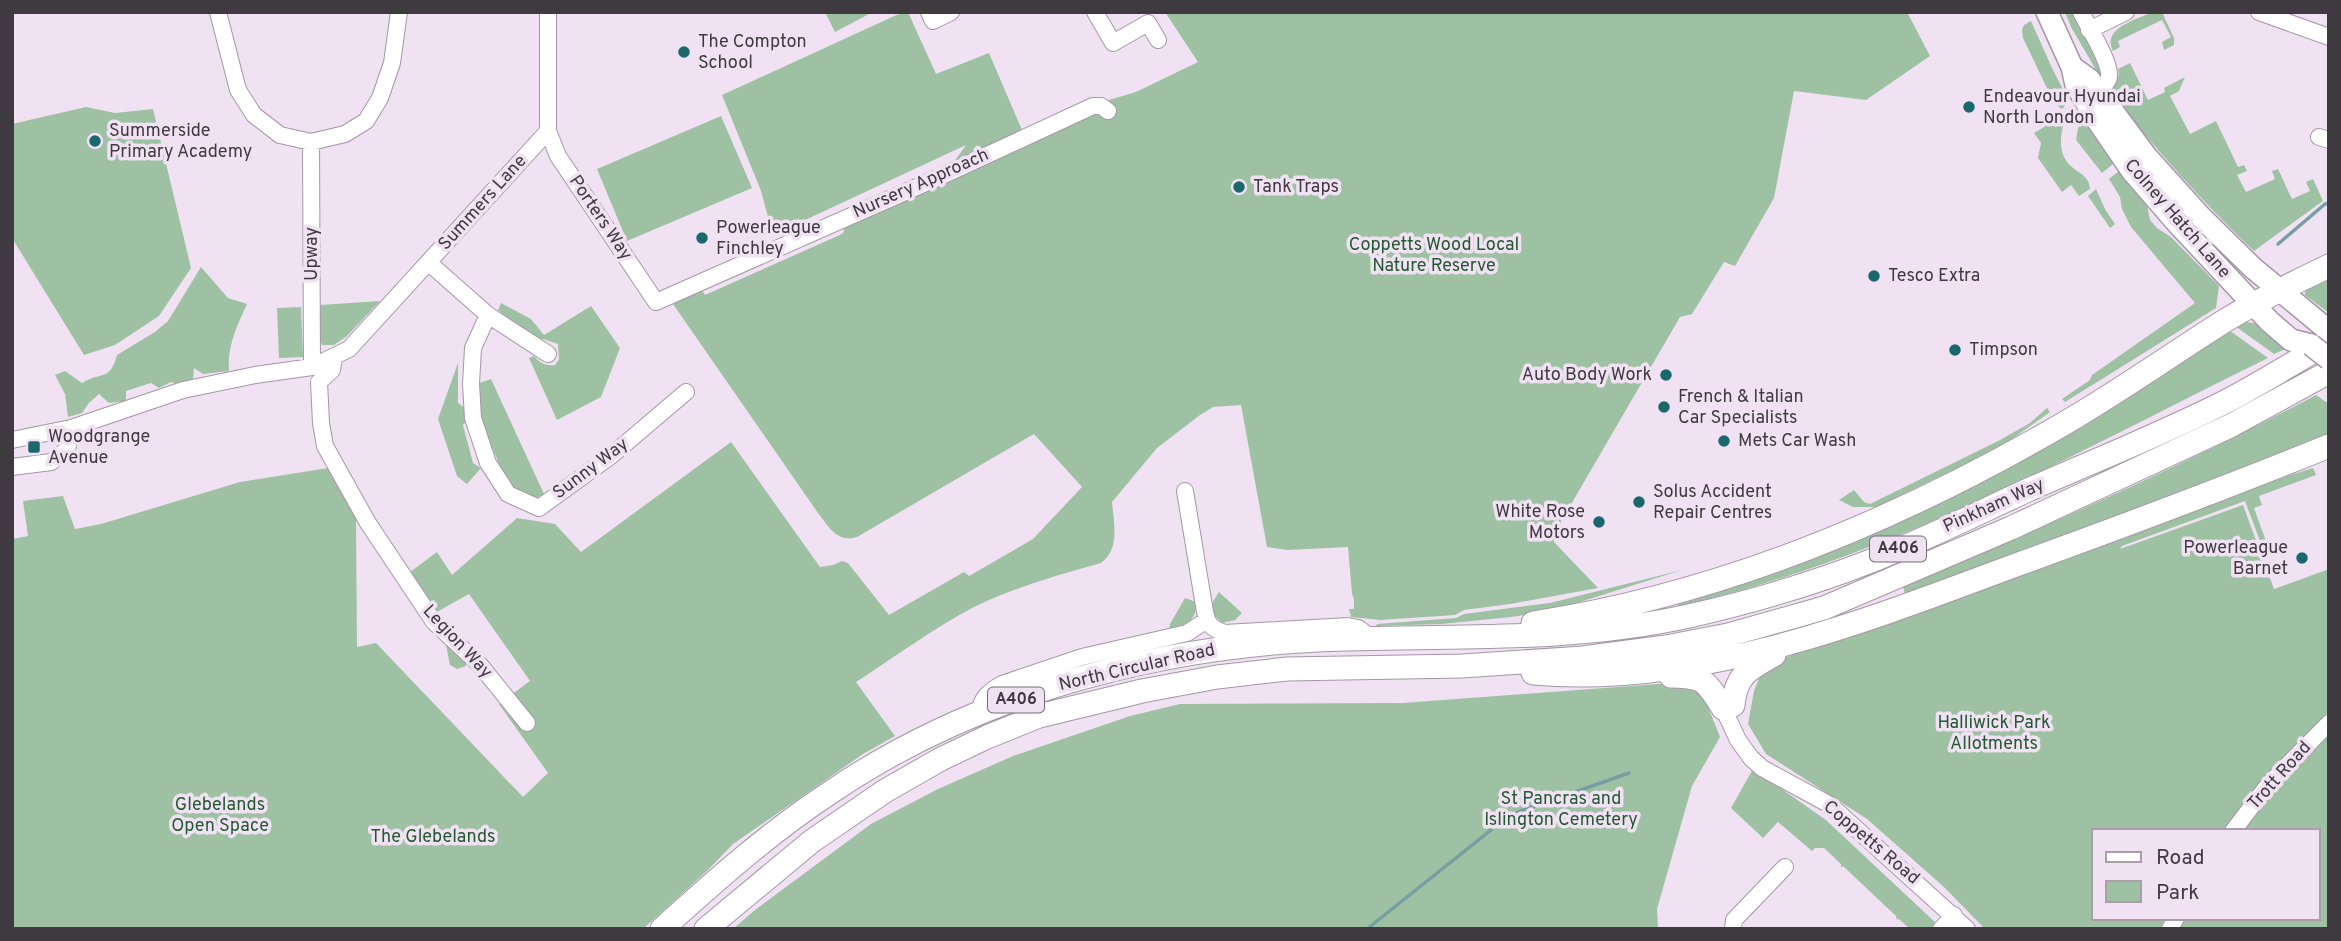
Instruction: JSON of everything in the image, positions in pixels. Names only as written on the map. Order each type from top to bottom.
[{"type":"highway","points":[[2253,304],[2289,302],[2329,266]]},
{"type":"highway","name":"A406","points":[[1433,639],[1561,619],[1680,590],[1818,544],[1947,488],[2085,411],[2253,304]]},
{"type":"highway","name":"Pinkham Way","points":[[1433,639],[1535,636],[1611,629],[1687,617],[1788,590],[1872,561],[2227,401],[2320,344]]},
{"type":"highway","name":"Pinkham Way","points":[[1462,666],[1583,658],[1656,649],[1728,635],[1825,608],[2011,528],[2208,437],[2329,372]]},
{"type":"highway","points":[[1462,666],[1568,676],[1645,671],[1703,662],[1808,637],[1884,614],[2219,491],[2329,446]]},
{"type":"highway","points":[[1609,674],[1697,677],[1706,682],[1728,706],[1738,681],[1749,669],[1808,637]]},
{"type":"highway","name":"North Circular Road","points":[[662,929],[753,849],[835,789],[896,753],[979,714],[1071,681],[1179,655],[1246,646],[1372,638],[1433,639]]},
{"type":"highway","name":"North Circular Road","points":[[706,929],[812,841],[885,791],[987,737],[1039,716],[1142,691],[1217,677],[1287,669],[1462,666]]},
{"type":"main road","name":"Colney Hatch Lane","points":[[2047,12],[2072,67],[2076,85],[2092,114],[2140,179],[2178,225],[2269,321],[2291,340],[2320,344]]},
{"type":"main road","name":"Colney Hatch Lane","points":[[2072,67],[2098,89],[2146,156],[2228,244],[2289,302],[2329,331]]},
{"type":"main road","name":"Colney Hatch Lane","points":[[2289,302],[2294,323],[2320,344],[2329,359]]},
{"type":"street","points":[[220,13],[238,90],[254,115],[280,135],[311,142],[345,134],[366,121],[380,98],[392,63],[400,12]]},
{"type":"street","points":[[548,12],[548,131]]},
{"type":"street","points":[[931,17],[951,12]]},
{"type":"street","points":[[1095,12],[1113,43],[1148,23],[1158,40]]},
{"type":"street","points":[[2081,12],[2108,65],[2109,76],[2106,83],[2098,89]]},
{"type":"street","points":[[2089,30],[2126,12]]},
{"type":"street","points":[[2259,12],[2329,37]]},
{"type":"street","name":"Nursery Approach","points":[[656,302],[1093,106],[1101,106],[1108,111]]},
{"type":"street","name":"Summers Lane","points":[[12,440],[71,428],[183,390],[255,375],[312,367],[349,349],[548,131]]},
{"type":"street","name":"Porters Way","points":[[548,131],[558,156],[656,302]]},
{"type":"street","name":"Upway","points":[[311,142],[312,367]]},
{"type":"street","points":[[429,263],[488,315],[548,354]]},
{"type":"street","name":"Sunny Way","points":[[488,315],[473,348],[473,418],[488,463],[508,494],[539,508],[612,455],[685,392]]},
{"type":"street","name":"Summers Lane","points":[[334,357],[332,370],[319,382],[325,446],[368,523]]},
{"type":"street","points":[[12,467],[51,462],[67,450],[71,428]]},
{"type":"street","points":[[1185,491],[1207,620],[1215,630],[1225,633],[1348,626],[1359,628],[1372,638]]},
{"type":"street","name":"Legion Way","points":[[368,523],[434,622],[480,664],[527,723]]},
{"type":"street","points":[[979,714],[981,700],[1002,684],[1082,657],[1187,633],[1207,620]]},
{"type":"street","name":"Coppetts Road","points":[[1728,706],[1738,740],[1751,758],[1762,768],[1830,805],[1967,929]]},
{"type":"street","name":"Trott Road","points":[[2235,829],[2268,785],[2329,723]]},
{"type":"street","points":[[1733,929],[1734,920],[1785,867]]},
{"type":"street","points":[[1941,929],[1954,915]]},
{"type":"green space","points":[[825,12],[873,12],[835,32]]},
{"type":"green space","points":[[908,12],[936,74],[989,53],[1022,130],[954,162],[966,145],[773,235],[761,191],[722,95]]},
{"type":"green space","points":[[1165,12],[1907,12],[1930,56],[1866,100],[1794,91],[1774,198],[1735,266],[1724,262],[1692,314],[1680,317],[1555,532],[1554,542],[1598,588],[1464,610],[1455,615],[1380,620],[1351,617],[1349,609],[1354,609],[1354,599],[1348,547],[1287,550],[1267,547],[1241,405],[1213,407],[1157,448],[1112,502],[1113,543],[1111,551],[1101,563],[1020,588],[974,607],[856,682],[895,736],[863,754],[733,844],[643,929],[12,929],[12,539],[28,536],[23,501],[63,496],[75,529],[101,524],[240,482],[328,468],[356,518],[357,647],[376,643],[523,797],[548,773],[499,704],[530,681],[469,594],[435,613],[406,575],[437,552],[452,575],[517,518],[555,524],[581,552],[731,442],[820,567],[842,561],[848,563],[889,615],[964,572],[969,576],[1033,539],[1082,487],[1034,434],[857,537],[839,536],[818,513],[673,304],[675,299],[700,287],[705,295],[842,234],[842,220],[1108,105],[1109,100],[1136,92],[1198,62]]},
{"type":"green space","points":[[2065,12],[2074,12],[2101,67],[2099,75],[2071,27]]},
{"type":"green space","points":[[2153,12],[2162,12],[2174,38],[2174,45],[2164,50],[2162,42],[2171,37],[2162,20],[2118,41],[2120,47],[2113,51],[2112,36],[2116,30]]},
{"type":"green space","points":[[2031,21],[2069,101],[2062,109],[2054,103],[2023,38],[2024,25]]},
{"type":"green space","points":[[2130,63],[2148,100],[2165,92],[2164,88],[2185,77],[2179,91],[2170,96],[2190,134],[2216,121],[2238,167],[2244,165],[2247,171],[2237,175],[2246,192],[2275,179],[2272,171],[2278,169],[2292,199],[2310,191],[2306,182],[2313,179],[2323,201],[2254,251],[2179,174],[2110,92],[2119,75],[2118,69]]},
{"type":"green space","points":[[86,107],[115,113],[153,109],[191,268],[159,316],[115,345],[84,355],[12,238],[12,124]]},
{"type":"green space","points":[[721,116],[752,188],[627,241],[597,169]]},
{"type":"green space","points":[[2059,118],[2064,124],[2061,135],[2062,153],[2068,163],[2086,178],[2089,185],[2090,189],[2079,196],[2071,185],[2062,192],[2038,158],[2041,143],[2034,133]]},
{"type":"green space","points":[[2085,123],[2113,164],[2102,173],[2076,140],[2078,128]]},
{"type":"green space","points":[[2119,171],[2147,205],[2150,220],[2171,237],[2219,286],[2216,308],[2065,402],[2062,399],[2090,380],[2092,375],[2195,303],[2131,227],[2122,209],[2120,197],[2109,179]]},
{"type":"green space","points":[[2096,189],[2115,224],[2110,228],[2088,196]]},
{"type":"green space","points":[[201,267],[228,298],[247,304],[231,345],[229,371],[203,374],[194,368],[193,381],[177,384],[171,382],[159,388],[151,383],[126,391],[126,401],[109,403],[99,394],[82,413],[68,417],[65,394],[55,375],[65,371],[82,383],[108,373],[117,355],[168,321]]},
{"type":"green space","points":[[2329,273],[2329,313],[2305,295],[2306,286]]},
{"type":"green space","points":[[380,301],[347,336],[334,345],[322,345],[320,305]]},
{"type":"green space","points":[[501,303],[531,319],[544,335],[591,306],[620,348],[601,397],[557,420],[529,358],[534,356],[543,364],[555,365],[559,359],[558,344],[543,339],[536,342],[498,310]]},
{"type":"green space","points":[[301,307],[303,357],[279,358],[277,308]]},
{"type":"green space","points":[[2246,322],[2259,324],[2290,347],[2274,354],[2235,326]]},
{"type":"green space","points":[[2229,330],[2268,358],[2052,466],[1906,532],[1756,586],[1678,606],[1676,600],[1745,578]]},
{"type":"green space","points":[[458,363],[458,403],[466,409],[468,419],[463,425],[473,463],[481,468],[467,484],[457,476],[438,419]]},
{"type":"green space","points":[[491,379],[544,494],[536,498],[510,487],[488,438],[474,385]]},
{"type":"green space","points":[[2316,395],[2329,404],[2329,436],[1906,597],[1903,587],[2112,495],[2215,447]]},
{"type":"green space","points":[[2047,408],[2050,412],[2002,446],[1877,507],[1853,507],[1839,500],[1854,490],[1864,502],[1870,504],[2000,440],[2030,423]]},
{"type":"green space","name":"Halliwick Park Allotments","points":[[2313,468],[2316,475],[2259,496],[2262,505],[2254,508],[2268,547],[2263,549],[2245,501],[2120,549],[2243,505],[2274,589],[2329,569],[2329,711],[2257,787],[2225,829],[2092,829],[2092,920],[2165,920],[2160,929],[1985,929],[1944,887],[1867,819],[1766,754],[1748,724],[1754,691],[1762,671],[1781,659],[2244,490]]},
{"type":"green space","points":[[1682,570],[1551,611],[1442,624],[1376,626],[1456,618],[1464,614],[1550,603]]},
{"type":"green space","points":[[1219,592],[1242,613],[1235,620],[1222,623],[1213,614],[1212,603]]},
{"type":"green space","points":[[1185,598],[1196,602],[1194,614],[1185,625],[1169,631],[1170,624]]},
{"type":"green space","points":[[445,640],[465,658],[466,666],[457,669],[450,665]]},
{"type":"green space","name":"St Pancras and Islington Cemetery","points":[[1698,681],[1720,737],[1692,786],[1657,909],[1658,929],[733,929],[871,824],[938,789],[1013,756],[1130,716],[1180,704],[1403,703]]},
{"type":"green space","points":[[2329,731],[2329,929],[2178,929],[2183,920],[2320,920],[2320,829],[2244,829],[2274,788]]},
{"type":"green space","points":[[1753,769],[1826,820],[1937,924],[1932,929],[1910,929],[1897,920],[1896,916],[1843,866],[1841,868],[1841,864],[1824,848],[1815,848],[1812,851],[1778,822],[1763,838],[1731,808]]},
{"type":"waterway","points":[[2278,244],[2329,203]]},
{"type":"waterway","points":[[1508,818],[1518,812],[1629,773]]},
{"type":"waterway","points":[[1367,929],[1491,830]]},
{"type":"place","name":"The Compton School","points":[[684,52]]},
{"type":"place","name":"Endeavour Hyundai North London","points":[[1969,107]]},
{"type":"place","name":"Summerside Primary Academy","points":[[95,141]]},
{"type":"place","name":"Tank Traps","points":[[1239,187]]},
{"type":"place","name":"Powerleague Finchley","points":[[702,238]]},
{"type":"place","name":"Tesco Extra","points":[[1874,276]]},
{"type":"place","name":"Timpson","points":[[1955,350]]},
{"type":"place","name":"Auto Body Work","points":[[1666,375]]},
{"type":"place","name":"French & Italian Car Specialists","points":[[1664,407]]},
{"type":"place","name":"Mets Car Wash","points":[[1724,441]]},
{"type":"place","name":"Woodgrange Avenue","points":[[34,447]]},
{"type":"place","name":"Solus Accident Repair Centres","points":[[1639,502]]},
{"type":"place","name":"White Rose Motors","points":[[1599,522]]},
{"type":"place","name":"Powerleague Barnet","points":[[2302,558]]},
{"type":"park label","name":"Coppetts Wood Local Nature Reserve","points":[[1434,255]]},
{"type":"park label","name":"Glebelands Open Space","points":[[220,815]]},
{"type":"park label","name":"The Glebelands","points":[[433,837]]}]
